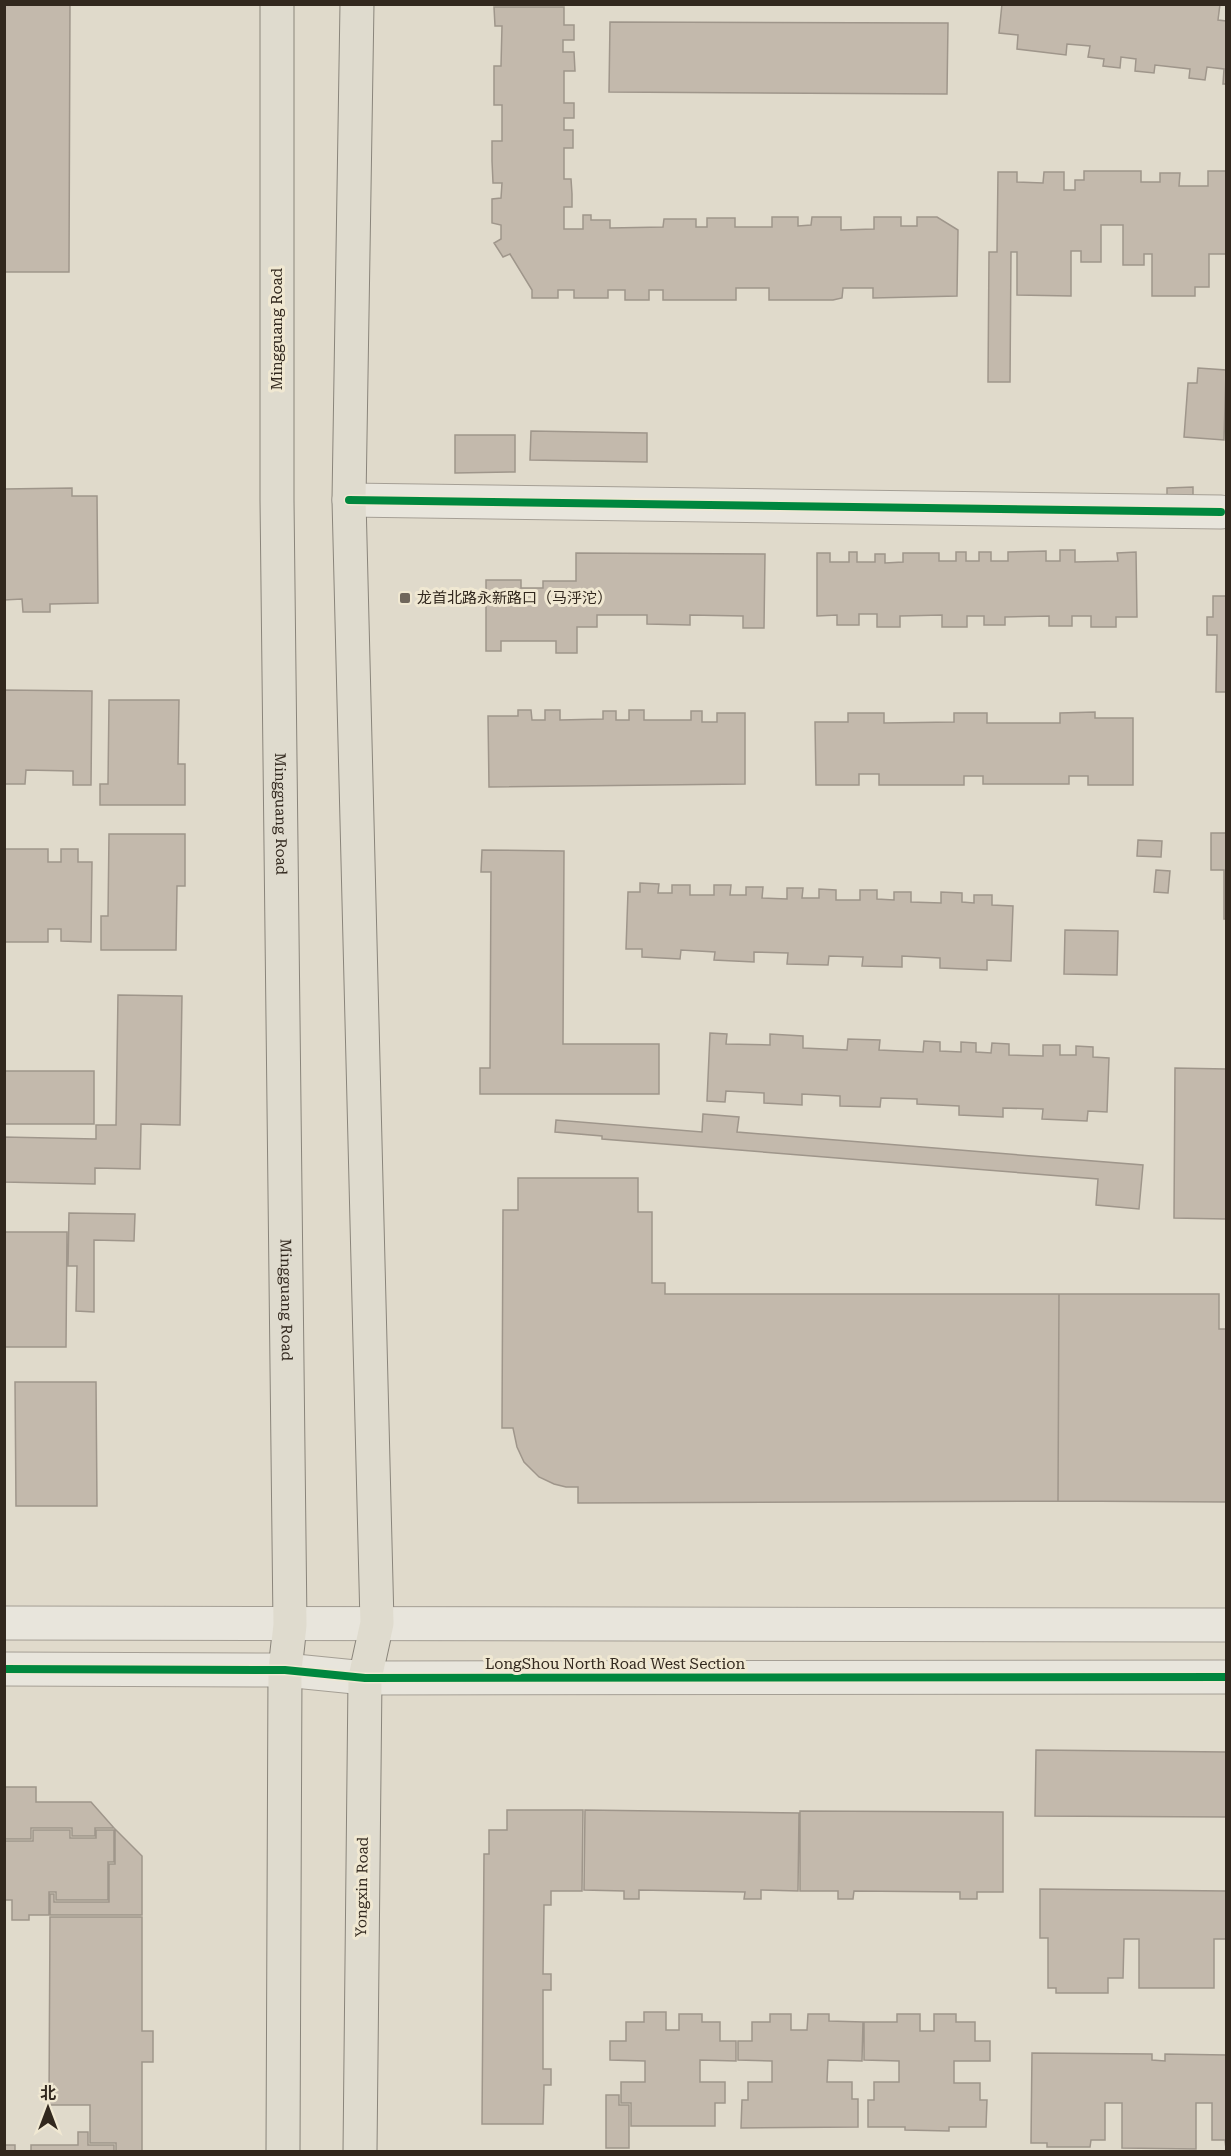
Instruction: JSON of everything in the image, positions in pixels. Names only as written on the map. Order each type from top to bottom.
[{"type":"main road","name":"Mingguang Road","points":[[277,4],[277,500],[290,1625]]},
{"type":"main road","points":[[357,4],[349,500],[377,1623]]},
{"type":"main road","name":"Yongxin Road","points":[[360,2151],[365,1678],[377,1623]]},
{"type":"main road","points":[[284,2151],[285,1670],[290,1625]]},
{"type":"street","points":[[349,500],[1221,512]]},
{"type":"street","points":[[4,1623],[1227,1625]]},
{"type":"street","name":"LongShou North Road West Section","points":[[4,1669],[285,1670],[365,1678],[1227,1677]]},
{"type":"building","points":[[4,4],[70,4],[69,272],[4,272]]},
{"type":"building","points":[[1002,4],[1220,4],[1218,20],[1226,21],[1226,84],[1223,84],[1224,69],[1207,67],[1205,80],[1189,78],[1190,69],[1155,65],[1154,73],[1135,71],[1136,59],[1121,57],[1120,68],[1103,66],[1104,59],[1088,57],[1090,46],[1067,44],[1066,55],[1017,49],[1018,35],[999,33]]},
{"type":"building","points":[[494,7],[564,7],[564,25],[574,25],[574,40],[563,40],[563,52],[574,52],[575,71],[564,71],[564,103],[574,103],[574,118],[564,118],[564,130],[573,130],[573,148],[564,148],[564,179],[571,179],[572,207],[564,207],[564,229],[583,229],[583,215],[591,215],[591,220],[610,220],[610,228],[663,227],[664,219],[696,219],[696,227],[707,227],[707,218],[735,218],[735,227],[772,227],[772,217],[798,217],[798,226],[811,225],[812,217],[841,217],[841,230],[874,229],[874,217],[901,217],[901,226],[917,226],[917,217],[937,217],[958,230],[957,296],[873,298],[873,288],[843,288],[842,298],[833,300],[769,300],[769,288],[736,288],[736,300],[663,300],[663,290],[649,290],[649,300],[625,300],[625,290],[608,290],[608,298],[574,298],[574,290],[558,290],[558,298],[532,298],[532,290],[510,254],[503,257],[494,243],[501,239],[501,225],[492,223],[492,199],[501,198],[502,183],[493,183],[492,141],[502,141],[502,105],[494,105],[494,66],[501,66],[502,26],[495,26]]},
{"type":"building","points":[[610,22],[948,23],[947,94],[609,92]]},
{"type":"building","points":[[1084,171],[1141,171],[1141,182],[1160,182],[1160,173],[1180,173],[1179,186],[1208,186],[1208,171],[1226,171],[1226,254],[1209,254],[1209,287],[1195,287],[1195,296],[1152,296],[1152,254],[1144,254],[1144,265],[1123,265],[1123,225],[1101,225],[1101,262],[1081,262],[1081,251],[1071,251],[1071,296],[1017,295],[1017,252],[1011,252],[1010,382],[988,382],[989,252],[997,252],[998,172],[1017,172],[1017,182],[1043,183],[1044,172],[1064,172],[1064,190],[1075,190],[1075,180],[1084,180]]},
{"type":"building","points":[[1198,368],[1226,370],[1224,440],[1184,437],[1188,383],[1197,383]]},
{"type":"building","points":[[531,431],[647,433],[647,462],[530,460]]},
{"type":"building","points":[[455,435],[515,435],[515,472],[455,473]]},
{"type":"building","points":[[1193,487],[1193,526],[1167,526],[1167,488]]},
{"type":"building","points":[[72,488],[72,496],[97,496],[98,603],[50,604],[50,612],[23,612],[22,599],[4,600],[4,489]]},
{"type":"building","points":[[1060,550],[1075,550],[1075,562],[1118,561],[1117,553],[1136,552],[1137,617],[1116,617],[1116,627],[1091,627],[1091,616],[1072,616],[1072,626],[1049,626],[1049,616],[1005,617],[1005,625],[984,625],[984,616],[967,616],[967,627],[942,627],[942,615],[900,616],[900,627],[877,627],[877,614],[859,614],[859,625],[837,625],[837,615],[817,616],[817,553],[830,553],[830,562],[849,562],[849,552],[857,552],[857,562],[875,562],[875,554],[885,554],[885,563],[903,562],[903,553],[939,553],[939,561],[956,561],[956,552],[966,552],[966,561],[979,561],[979,552],[991,552],[991,561],[1008,561],[1008,552],[1046,551],[1046,561],[1060,561]]},
{"type":"building","points":[[576,553],[765,554],[764,628],[743,628],[743,616],[690,615],[690,625],[647,624],[647,615],[597,615],[597,627],[577,627],[577,653],[556,653],[556,641],[501,641],[501,651],[486,651],[486,580],[521,580],[521,588],[543,588],[543,581],[576,581]]},
{"type":"building","points":[[1213,596],[1226,596],[1226,692],[1216,692],[1217,635],[1207,635],[1207,617],[1213,617]]},
{"type":"building","points":[[4,690],[92,691],[91,785],[73,785],[73,771],[26,770],[25,784],[4,784]]},
{"type":"building","points":[[109,700],[179,700],[178,764],[185,764],[185,805],[100,805],[100,784],[108,784]]},
{"type":"building","points":[[518,710],[531,710],[532,720],[545,720],[545,710],[560,710],[560,720],[603,719],[603,711],[616,711],[616,720],[629,720],[629,710],[644,710],[644,720],[691,720],[691,711],[702,711],[702,722],[717,722],[717,713],[745,713],[745,784],[489,787],[488,716],[518,716]]},
{"type":"building","points":[[1095,712],[1095,718],[1133,718],[1133,785],[1088,785],[1088,776],[1069,776],[1069,784],[983,784],[983,776],[964,776],[964,785],[879,785],[879,774],[859,774],[859,785],[816,785],[815,722],[848,722],[848,713],[884,713],[884,723],[954,722],[954,713],[987,713],[987,723],[1060,723],[1060,713]]},
{"type":"building","points":[[1211,833],[1226,833],[1226,919],[1224,919],[1224,870],[1211,870]]},
{"type":"building","points":[[109,834],[185,834],[185,886],[177,886],[176,950],[101,950],[101,916],[108,916]]},
{"type":"building","points":[[1138,840],[1162,841],[1161,857],[1137,856]]},
{"type":"building","points":[[4,849],[48,849],[48,862],[61,862],[61,849],[78,849],[78,862],[92,862],[91,942],[61,941],[61,929],[48,929],[48,942],[4,942]]},
{"type":"building","points":[[482,850],[564,851],[563,1044],[659,1044],[659,1094],[480,1094],[480,1068],[490,1068],[491,872],[481,872]]},
{"type":"building","points":[[1156,870],[1170,871],[1168,893],[1154,892]]},
{"type":"building","points":[[640,883],[659,884],[658,893],[672,893],[672,885],[690,885],[690,895],[714,895],[714,885],[731,885],[730,895],[746,895],[746,887],[763,887],[762,898],[787,899],[787,888],[803,888],[802,898],[819,898],[819,889],[836,890],[836,900],[860,900],[860,890],[877,890],[877,899],[894,900],[894,892],[911,892],[911,902],[941,903],[941,892],[962,893],[962,902],[974,903],[974,895],[992,895],[992,905],[1013,906],[1011,961],[987,960],[987,970],[940,968],[940,958],[902,956],[902,967],[862,966],[863,957],[829,956],[828,965],[787,964],[788,953],[754,952],[754,962],[714,960],[715,952],[681,950],[680,959],[642,957],[642,949],[626,949],[628,892],[640,892]]},
{"type":"building","points":[[1065,930],[1118,931],[1117,975],[1064,974]]},
{"type":"building","points":[[118,995],[182,996],[180,1125],[141,1124],[140,1169],[95,1168],[95,1184],[4,1182],[4,1137],[96,1139],[96,1125],[116,1125]]},
{"type":"building","points":[[710,1033],[727,1034],[726,1044],[770,1045],[770,1034],[803,1036],[803,1048],[847,1050],[848,1039],[880,1040],[879,1050],[923,1052],[924,1041],[940,1042],[940,1051],[961,1052],[961,1042],[976,1043],[976,1052],[991,1053],[992,1043],[1009,1044],[1009,1055],[1043,1056],[1043,1045],[1060,1045],[1060,1055],[1076,1055],[1076,1046],[1093,1047],[1093,1057],[1109,1058],[1107,1112],[1088,1111],[1087,1121],[1042,1119],[1043,1109],[1003,1108],[1003,1117],[959,1115],[959,1106],[917,1104],[917,1099],[881,1098],[880,1107],[840,1106],[840,1096],[802,1094],[802,1105],[764,1103],[764,1093],[726,1091],[725,1102],[707,1101]]},
{"type":"building","points":[[1175,1068],[1226,1069],[1226,1219],[1174,1218]]},
{"type":"building","points":[[4,1071],[94,1071],[94,1124],[4,1124]]},
{"type":"building","points":[[703,1114],[739,1117],[737,1132],[1143,1165],[1139,1209],[1096,1205],[1098,1179],[602,1139],[602,1136],[555,1132],[556,1120],[702,1132]]},
{"type":"building","points":[[518,1178],[638,1178],[638,1212],[652,1212],[652,1283],[665,1283],[665,1294],[1059,1294],[1058,1501],[578,1503],[578,1487],[554,1484],[539,1477],[524,1462],[517,1447],[513,1428],[502,1428],[503,1210],[518,1210]]},
{"type":"building","points":[[69,1213],[135,1214],[134,1241],[94,1240],[94,1312],[76,1311],[77,1266],[68,1266]]},
{"type":"building","points":[[4,1232],[67,1232],[66,1347],[4,1347]]},
{"type":"building","points":[[1059,1294],[1219,1294],[1219,1329],[1226,1329],[1226,1502],[1058,1501]]},
{"type":"building","points":[[15,1382],[96,1382],[97,1506],[16,1506]]},
{"type":"building","points":[[1036,1750],[1226,1752],[1226,1817],[1035,1816]]},
{"type":"building","points":[[4,1787],[36,1787],[36,1802],[91,1802],[114,1828],[95,1828],[95,1836],[72,1836],[72,1828],[31,1828],[31,1839],[4,1839]]},
{"type":"building","points":[[507,1810],[583,1810],[582,1891],[551,1891],[551,1905],[544,1905],[543,1974],[551,1974],[551,1990],[543,1990],[543,2069],[551,2069],[551,2085],[544,2085],[543,2124],[482,2124],[484,1854],[489,1854],[489,1830],[507,1830]]},
{"type":"building","points":[[585,1810],[799,1813],[798,1891],[761,1890],[761,1899],[744,1899],[745,1892],[639,1890],[639,1899],[624,1899],[624,1891],[584,1890]]},
{"type":"building","points":[[800,1811],[1003,1812],[1003,1892],[977,1892],[977,1899],[960,1899],[960,1892],[854,1891],[853,1899],[838,1899],[838,1891],[800,1891]]},
{"type":"building","points":[[115,1829],[142,1856],[142,1915],[50,1915],[50,1894],[54,1894],[54,1902],[109,1902],[109,1864],[115,1864]]},
{"type":"building","points":[[33,1830],[70,1830],[70,1838],[96,1838],[96,1830],[114,1830],[114,1862],[108,1862],[108,1900],[56,1900],[56,1892],[49,1892],[49,1915],[29,1915],[29,1920],[12,1920],[12,1900],[4,1900],[4,1841],[33,1841]]},
{"type":"building","points":[[1040,1889],[1226,1891],[1226,1939],[1214,1939],[1214,1988],[1139,1988],[1139,1939],[1124,1939],[1123,1978],[1108,1978],[1108,1993],[1056,1993],[1056,1988],[1048,1988],[1048,1938],[1040,1938]]},
{"type":"building","points":[[50,1917],[142,1917],[142,2031],[153,2031],[153,2062],[142,2062],[142,2152],[116,2152],[116,2143],[90,2143],[90,2105],[49,2105]]},
{"type":"building","points":[[644,2012],[666,2012],[666,2030],[679,2030],[679,2014],[702,2014],[702,2022],[720,2022],[720,2041],[736,2041],[736,2061],[700,2060],[700,2082],[725,2082],[725,2103],[715,2103],[715,2126],[631,2126],[631,2103],[621,2103],[621,2082],[645,2082],[645,2061],[610,2060],[610,2041],[626,2041],[626,2022],[644,2022]]},
{"type":"building","points":[[770,2014],[791,2014],[791,2030],[807,2030],[808,2014],[829,2014],[829,2021],[863,2022],[862,2061],[828,2060],[827,2082],[852,2082],[852,2099],[858,2099],[858,2127],[741,2128],[742,2100],[748,2100],[748,2082],[772,2082],[772,2061],[738,2060],[738,2041],[752,2041],[752,2022],[770,2022]]},
{"type":"building","points":[[897,2014],[920,2014],[920,2031],[934,2031],[934,2014],[956,2014],[956,2022],[975,2022],[975,2041],[990,2041],[990,2061],[954,2061],[954,2083],[980,2083],[980,2100],[987,2100],[986,2127],[949,2127],[949,2131],[905,2130],[905,2127],[868,2127],[868,2100],[874,2100],[874,2082],[899,2082],[899,2061],[864,2060],[864,2022],[897,2022]]},
{"type":"building","points":[[1032,2053],[1152,2054],[1152,2060],[1165,2061],[1165,2054],[1226,2055],[1226,2149],[1225,2140],[1212,2140],[1212,2103],[1196,2103],[1196,2149],[1122,2148],[1122,2103],[1105,2103],[1105,2140],[1091,2140],[1090,2147],[1047,2147],[1047,2143],[1031,2143]]},
{"type":"building","points":[[606,2095],[619,2095],[619,2105],[629,2105],[629,2148],[606,2148]]},
{"type":"building","points":[[78,2132],[88,2132],[88,2145],[114,2145],[114,2152],[31,2152],[31,2145],[78,2145]]},
{"type":"building","points":[[4,2145],[15,2145],[15,2152],[4,2152]]},
{"type":"cycle path","points":[[349,500],[1221,512]]},
{"type":"cycle path","points":[[4,1669],[285,1670],[365,1678],[1226,1677]]},
{"type":"place","name":"龙首北路永新路口（马泘沱）","points":[[405,598]]}]
